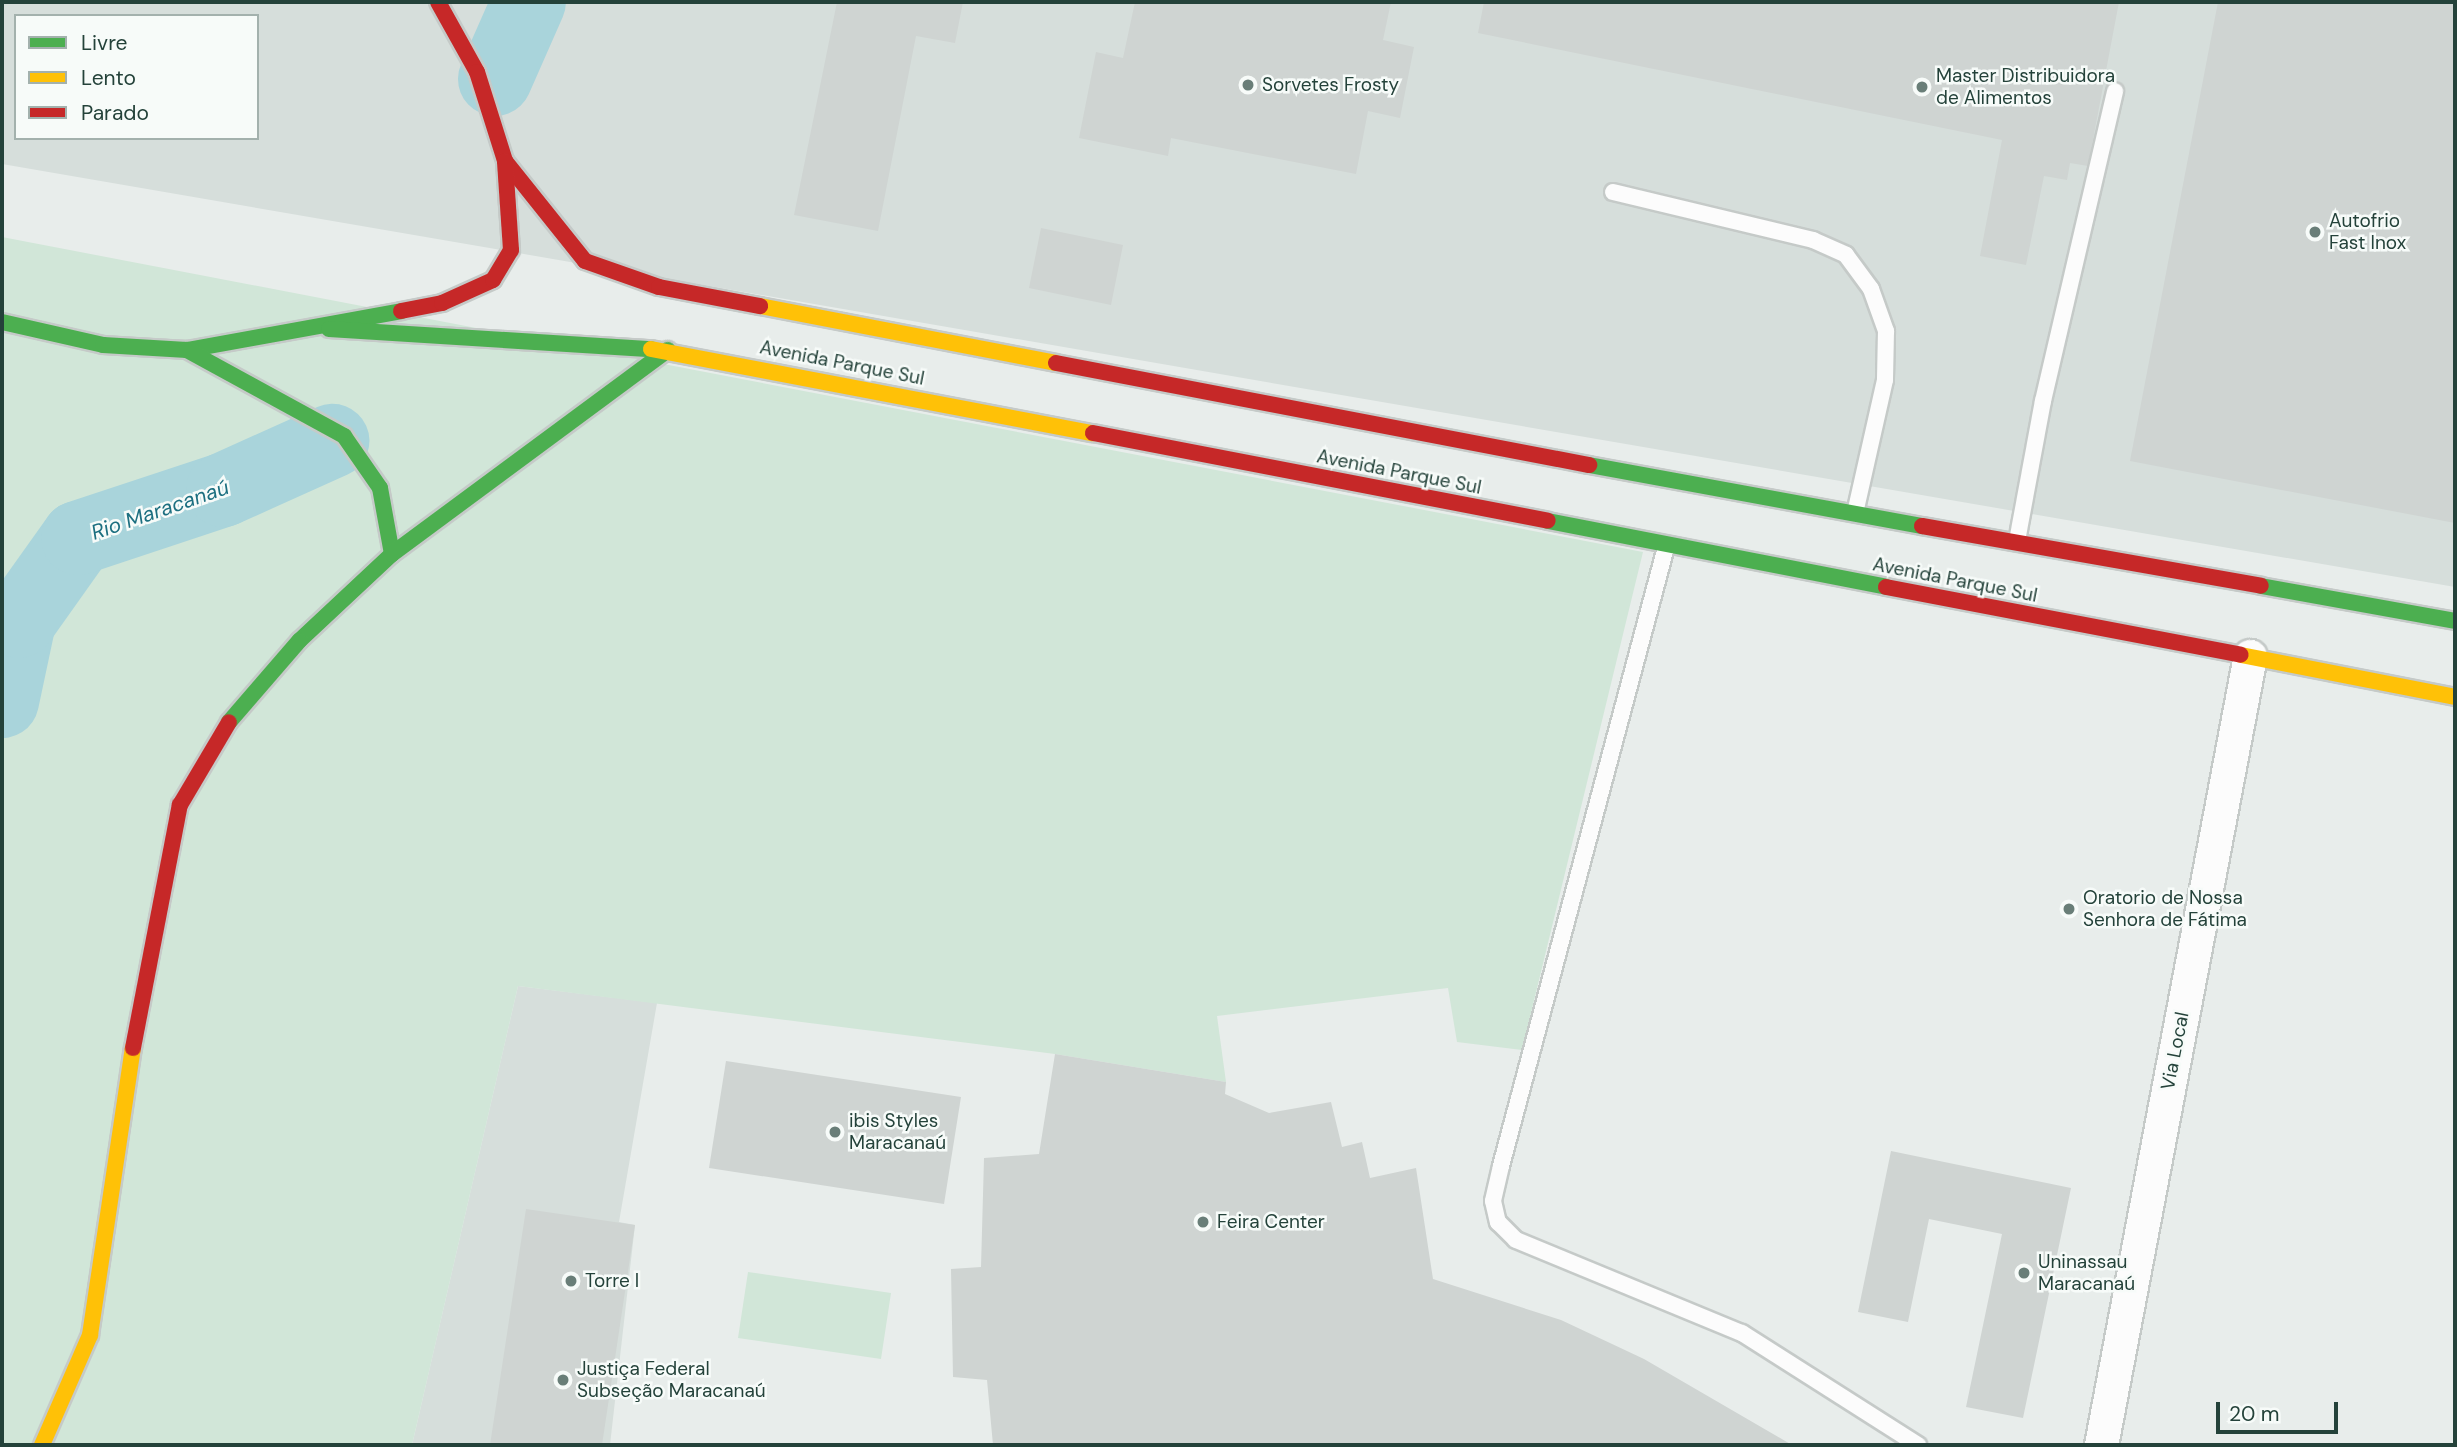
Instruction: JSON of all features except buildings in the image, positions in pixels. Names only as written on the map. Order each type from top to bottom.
[{"type":"street","name":"Avenida Parque Sul","points":[[2,322],[103,345],[187,350],[329,329],[442,303],[493,280],[511,250],[505,161],[477,72],[438,2]]},
{"type":"street","name":"Avenida Parque Sul","points":[[505,161],[585,261],[659,287],[1856,513],[2455,621]]},
{"type":"street","name":"Avenida Parque Sul","points":[[329,329],[668,350],[1666,547],[2455,697]]},
{"type":"street","points":[[187,350],[345,436],[380,488],[392,554]]},
{"type":"street","points":[[42,1445],[90,1335],[119,1122],[180,805],[220,733],[299,641],[392,554],[668,350]]},
{"type":"street","name":"Via Local","points":[[2101,1445],[2250,656]]},
{"type":"lane","points":[[2017,541],[2043,401],[2115,91]]},
{"type":"lane","points":[[1613,192],[1813,240],[1846,256],[1871,289],[1886,331],[1885,380],[1856,513]]},
{"type":"lane","points":[[1666,547],[1501,1166],[1493,1201],[1498,1222],[1516,1240],[1742,1333],[1918,1445]]},
{"type":"shaded area","points":[[2,2],[2455,2],[2455,587],[2,164]]},
{"type":"shaded area","points":[[518,986],[657,1003],[619,1222],[635,1225],[610,1445],[412,1445]]},
{"type":"green space","points":[[2,237],[1643,552],[1522,1050],[1457,1042],[1448,988],[1217,1016],[1226,1082],[1055,1054],[518,986],[412,1445],[2,1445]]},
{"type":"green space","points":[[748,1272],[891,1293],[881,1359],[738,1338]]},
{"type":"waterway","name":"Rio Maracanaú","points":[[495,79],[529,2]]},
{"type":"waterway","name":"Rio Maracanaú","points":[[2,701],[19,621],[78,538],[223,490],[332,441]]},
{"type":"traffic: fast","points":[[2,322],[103,345],[187,350],[401,311]]},
{"type":"traffic: fast","points":[[329,329],[651,349]]},
{"type":"traffic: fast","points":[[187,350],[344,436],[380,488],[392,554],[299,641],[229,722]]},
{"type":"traffic: fast","points":[[392,554],[668,350]]},
{"type":"traffic: fast","points":[[1589,465],[1922,526]]},
{"type":"traffic: fast","points":[[1548,521],[1886,587]]},
{"type":"traffic: fast","points":[[2261,586],[2455,621]]},
{"type":"traffic: slow","points":[[760,306],[1056,363]]},
{"type":"traffic: slow","points":[[651,349],[1093,433]]},
{"type":"traffic: slow","points":[[2241,655],[2455,697]]},
{"type":"traffic: slow","points":[[42,1445],[90,1335],[133,1048]]},
{"type":"traffic: jam","points":[[438,2],[477,72],[505,161],[585,261],[659,287],[760,306]]},
{"type":"traffic: jam","points":[[401,311],[442,303],[493,280],[511,250],[505,161]]},
{"type":"traffic: jam","points":[[1056,363],[1589,465]]},
{"type":"traffic: jam","points":[[1093,433],[1548,521]]},
{"type":"traffic: jam","points":[[1922,526],[2261,586]]},
{"type":"traffic: jam","points":[[1886,587],[2241,655]]},
{"type":"traffic: jam","points":[[133,1048],[180,805],[229,722]]},
{"type":"place","name":"Sorvetes Frosty","points":[[1248,85]]},
{"type":"place","name":"Master Distribuidora de Alimentos","points":[[1922,87]]},
{"type":"place","name":"Autofrio Fast Inox","points":[[2315,232]]},
{"type":"place","name":"Oratorio de Nossa Senhora de Fátima","points":[[2069,909]]},
{"type":"place","name":"ibis Styles Maracanaú","points":[[835,1132]]},
{"type":"place","name":"Feira Center","points":[[1203,1222]]},
{"type":"place","name":"Uninassau Maracanaú","points":[[2024,1273]]},
{"type":"place","name":"Torre I","points":[[571,1281]]},
{"type":"place","name":"Justiça Federal Subseção Maracanaú","points":[[563,1380]]}]
